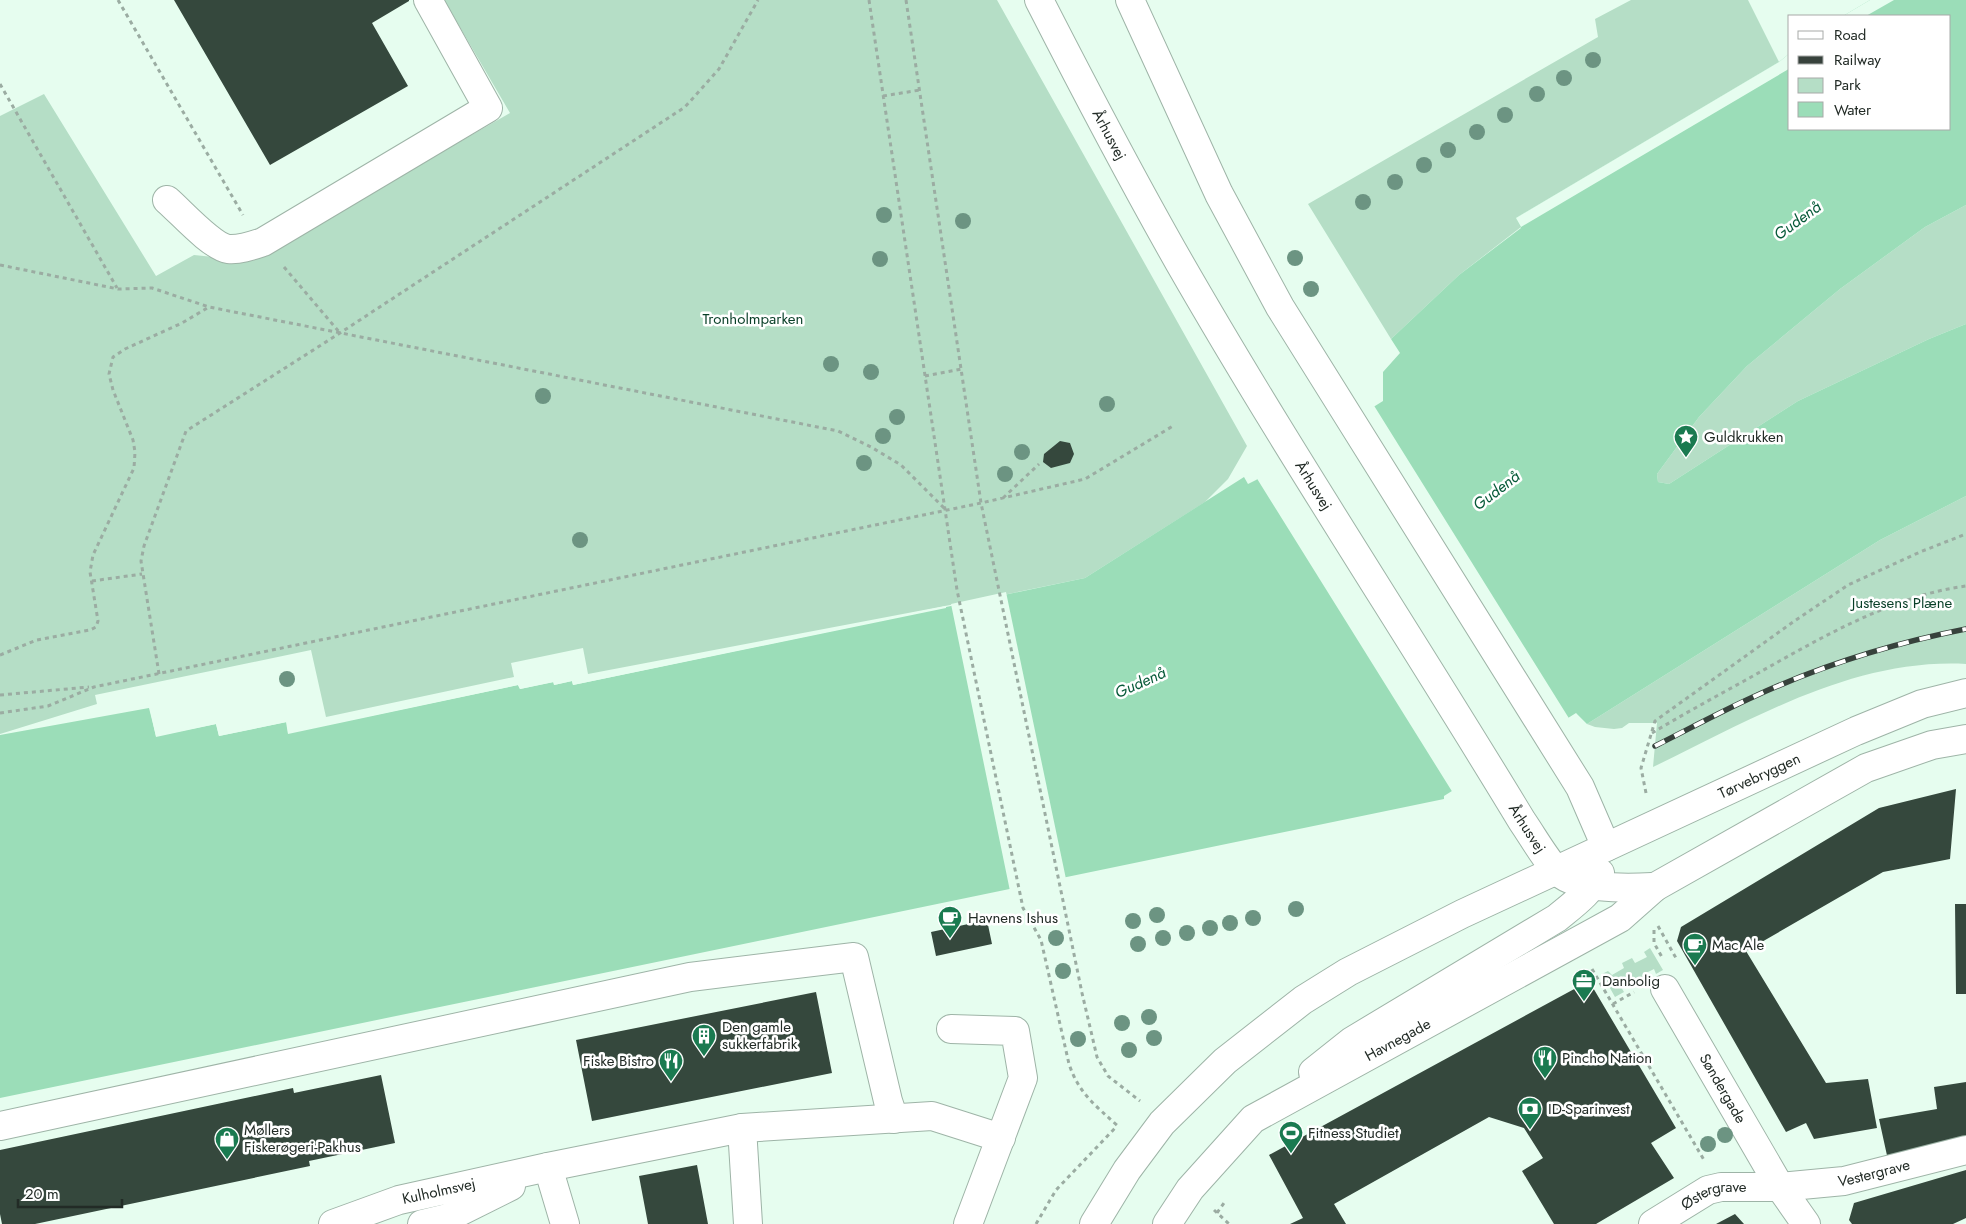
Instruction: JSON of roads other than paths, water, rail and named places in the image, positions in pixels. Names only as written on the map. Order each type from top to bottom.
[{"type":"main road","points":[[168,200],[217,246],[229,249],[242,249],[263,242],[488,108],[428,0]]},
{"type":"main road","name":"Århusvej","points":[[1039,0],[1102,124],[1180,264],[1293,452],[1522,821],[1556,870],[1574,880],[1594,885],[1624,888],[1655,887]]},
{"type":"main road","points":[[1130,0],[1219,194],[1280,307],[1580,787],[1606,847],[1603,866],[1594,885],[1558,918],[1352,1041],[1253,1119]]},
{"type":"main road","name":"Tørvebryggen","points":[[1556,870],[1856,731],[1922,704],[1966,693]]},
{"type":"main road","points":[[1655,887],[1866,768],[1932,745],[1966,739]]},
{"type":"main road","points":[[1094,1224],[1127,1170],[1162,1123],[1225,1061],[1260,1032],[1311,995],[1348,972],[1556,870]]},
{"type":"main road","name":"Havnegade","points":[[1167,1224],[1190,1189],[1253,1119],[1620,918],[1655,887]]},
{"type":"main road","points":[[0,1126],[690,977],[854,957],[888,1101],[894,1119]]},
{"type":"main road","name":"Søndergade","points":[[1665,989],[1780,1187],[1806,1224]]},
{"type":"main road","points":[[950,1029],[1015,1031],[1023,1078],[968,1224]]},
{"type":"main road","points":[[565,1224],[548,1167],[742,1128],[932,1116],[1001,1138]]},
{"type":"main road","points":[[742,1128],[748,1224]]},
{"type":"main road","name":"Vestergrave","points":[[1780,1187],[1844,1181],[1966,1150]]},
{"type":"main road","name":"Kulholmsvej","points":[[333,1224],[399,1200],[548,1167]]},
{"type":"main road","name":"Kulholmsvej","points":[[422,1224],[447,1218],[548,1167]]},
{"type":"main road","name":"Østergrave","points":[[1653,1224],[1708,1190],[1720,1187],[1780,1187]]},
{"type":"water","name":"Gudenå","points":[[1870,0],[1966,0],[1966,205],[1925,227],[1840,289],[1747,366],[1699,417],[1657,474],[1658,482],[1669,484],[1798,401],[1929,339],[1966,324],[1966,496],[1880,540],[1587,724],[1576,713],[1444,796],[1444,799],[0,1098],[0,735],[149,708],[156,736],[216,724],[219,736],[287,722],[288,733],[518,685],[520,689],[554,682],[554,685],[572,681],[573,685],[1085,578],[1244,477],[1248,484],[1256,480],[1383,401],[1383,372],[1400,353],[1391,339],[1459,275],[1521,228],[1516,218],[1779,62],[1788,55],[1788,130],[1951,130],[1951,15],[1845,15]]},
{"type":"railway","points":[[1655,746],[1741,703],[1804,675],[1885,648],[1966,629]]},
{"type":"place","name":"Guldkrukken","points":[[1686,458]]},
{"type":"place","name":"Havnens Ishus","points":[[950,939]]},
{"type":"place","name":"Mac Ale","points":[[1695,966]]},
{"type":"place","name":"Danbolig","points":[[1584,1002]]},
{"type":"place","name":"Den gamle sukkerfabrik","points":[[704,1057]]},
{"type":"place","name":"Pincho Nation","points":[[1545,1079]]},
{"type":"place","name":"Fiske Bistro","points":[[671,1082]]},
{"type":"place","name":"ID-Sparinvest","points":[[1530,1130]]},
{"type":"place","name":"Fitness Studiet","points":[[1291,1154]]},
{"type":"place","name":"Møllers Fiskerøgeri-Pakhus","points":[[227,1160]]},
{"type":"park label","name":"Tronholmparken","points":[[753,319]]},
{"type":"park label","name":"Justesens Plæne","points":[[1902,603]]}]
